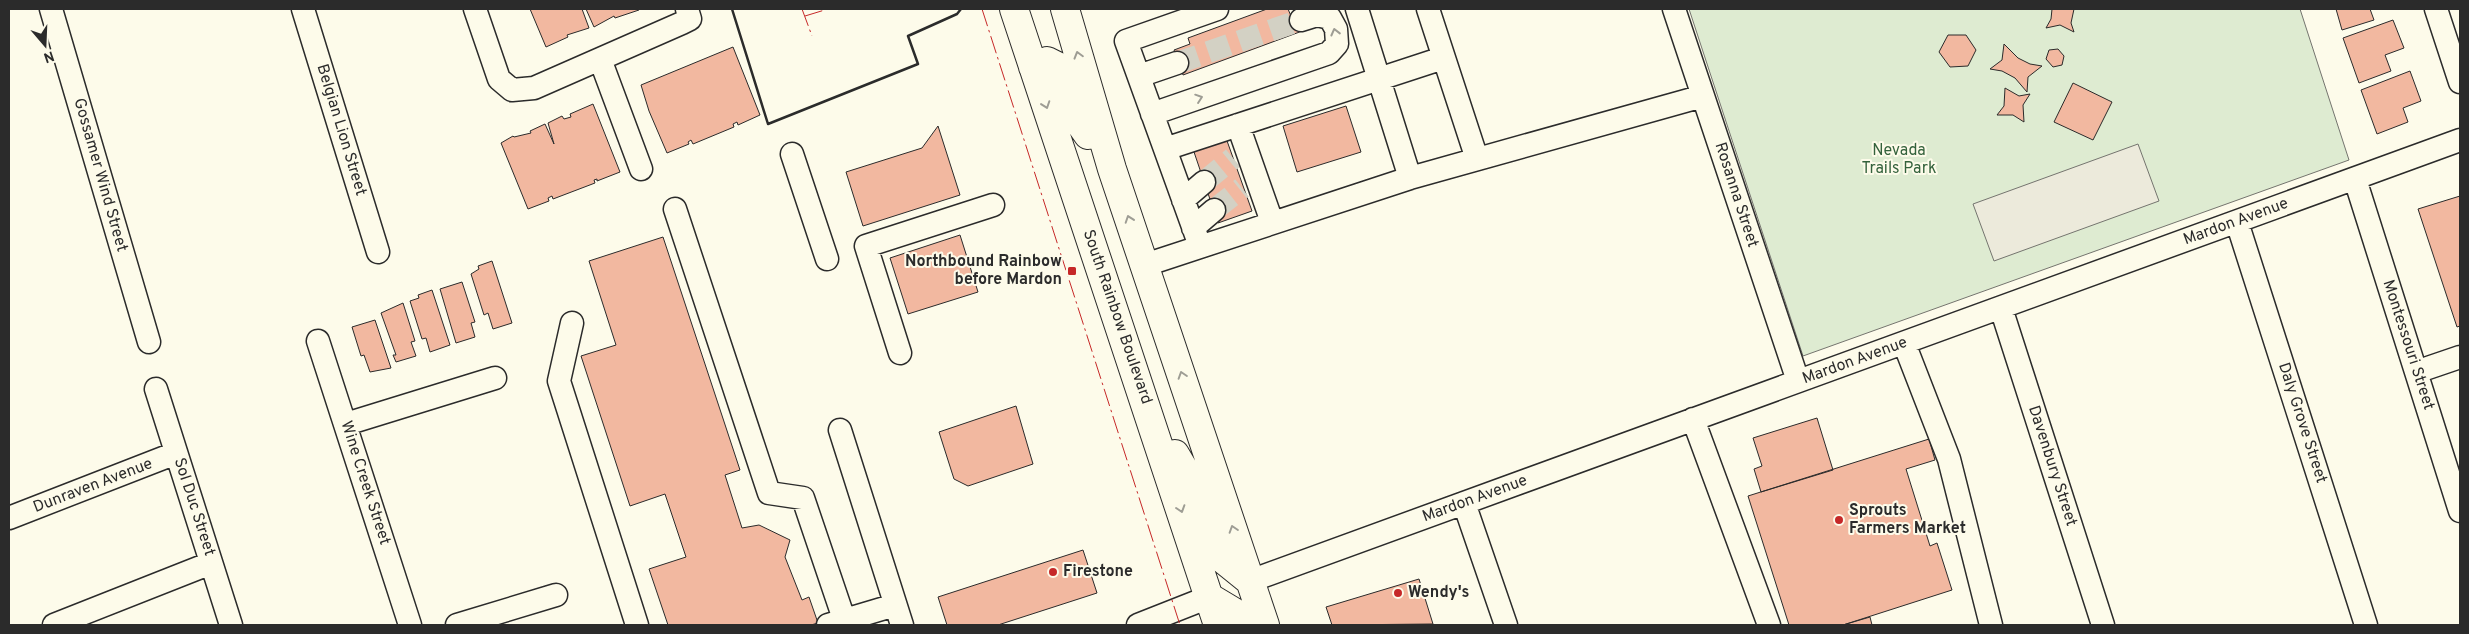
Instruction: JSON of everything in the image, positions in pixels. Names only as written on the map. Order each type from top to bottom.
[{"type":"main road","name":"South Rainbow Boulevard","points":[[1014,9],[1218,625]]},
{"type":"main road","points":[[1065,9],[1112,169],[1265,625]]},
{"type":"main road","points":[[1033,67],[1047,61],[1058,68],[1081,125],[1112,169]]},
{"type":"main road","points":[[1149,412],[1198,493],[1218,551],[1224,560],[1250,581]]},
{"type":"main road","points":[[1209,597],[1234,612],[1242,625]]},
{"type":"street","name":"Gossamer Wind Street","points":[[51,9],[148,342]]},
{"type":"street","name":"Belgian Lion Street","points":[[304,9],[378,252]]},
{"type":"street","points":[[475,9],[500,79],[512,90],[534,88],[690,19],[687,9]]},
{"type":"street","points":[[1197,237],[1126,41],[1217,9]]},
{"type":"street","points":[[1357,9],[1410,178]]},
{"type":"street","points":[[1428,9],[1477,159]]},
{"type":"street","name":"Rosanna Street","points":[[1674,9],[1798,381]]},
{"type":"street","points":[[2436,9],[2452,30],[2460,82]]},
{"type":"street","points":[[1152,114],[1329,53],[1337,44],[1336,30],[1330,18],[1317,15],[1301,20]]},
{"type":"street","points":[[1165,149],[1443,58]]},
{"type":"street","points":[[600,59],[641,169]]},
{"type":"street","points":[[1139,76],[1177,63]]},
{"type":"street","points":[[1145,265],[1197,237],[1272,222],[1410,178],[1703,96]]},
{"type":"street","points":[[1238,125],[1240,153],[1249,182],[1272,222]]},
{"type":"street","name":"Mardon Avenue","points":[[1250,581],[2460,140]]},
{"type":"street","points":[[792,154],[827,259]]},
{"type":"street","name":"Montessouri Street","points":[[2355,179],[2460,511]]},
{"type":"street","points":[[1183,200],[1204,182]]},
{"type":"street","points":[[900,354],[866,246],[993,205]]},
{"type":"street","points":[[675,210],[769,493],[803,498],[839,624],[898,615],[840,430]]},
{"type":"street","points":[[1197,237],[1214,210]]},
{"type":"street","name":"Daly Grove Street","points":[[2237,222],[2366,625]]},
{"type":"street","name":"Davenbury Street","points":[[2001,308],[2103,625]]},
{"type":"street","points":[[572,323],[559,381],[637,625]]},
{"type":"street","name":"Wine Creek Street","points":[[318,341],[410,625]]},
{"type":"street","points":[[1904,343],[1949,459],[1991,625]]},
{"type":"street","points":[[2416,372],[2460,358]]},
{"type":"street","points":[[346,424],[495,378]]},
{"type":"street","name":"Sol Duc Street","points":[[156,389],[231,625]]},
{"type":"street","points":[[1693,420],[1769,625]]},
{"type":"street","name":"Dunraven Avenue","points":[[9,518],[176,453]]},
{"type":"street","points":[[1464,503],[1506,625]]},
{"type":"street","points":[[54,625],[211,563]]},
{"type":"street","points":[[457,625],[556,595]]},
{"type":"street","points":[[1138,625],[1209,597]]},
{"type":"green space","name":"Nevada Trails Park","points":[[1689,9],[2300,9],[2349,160],[1803,356]]},
{"type":"shaded area","points":[[2138,144],[2159,201],[1994,261],[1973,204]]},
{"type":"building","points":[[530,9],[582,9],[589,28],[567,35],[568,37],[546,47]]},
{"type":"building","points":[[586,9],[639,10],[615,18],[614,16],[594,27]]},
{"type":"building","points":[[1267,9],[1288,9],[1291,16],[1305,30],[1183,75],[1174,50],[1190,44],[1188,38]]},
{"type":"building","points":[[2052,9],[2074,9],[2071,23],[2074,32],[2060,25],[2046,28],[2051,19]]},
{"type":"building","points":[[2336,9],[2370,9],[2374,20],[2342,30]]},
{"type":"building","points":[[2393,20],[2404,48],[2385,55],[2391,71],[2359,83],[2343,38]]},
{"type":"building","points":[[1948,35],[1966,35],[1976,50],[1968,66],[1950,67],[1939,52]]},
{"type":"building","points":[[2004,44],[2018,58],[2030,64],[2042,66],[2028,77],[2027,92],[2015,78],[2002,71],[1990,69],[2002,60]]},
{"type":"building","points":[[733,47],[760,115],[738,125],[737,122],[733,124],[734,127],[693,144],[691,140],[688,142],[689,144],[667,153],[649,111],[641,85]]},
{"type":"building","points":[[2058,49],[2064,56],[2062,65],[2053,67],[2046,59],[2049,50]]},
{"type":"building","points":[[2410,71],[2421,101],[2403,108],[2408,122],[2377,134],[2361,90]]},
{"type":"building","points":[[2073,83],[2112,102],[2093,140],[2054,122]]},
{"type":"building","points":[[2005,88],[2019,96],[2030,94],[2023,105],[2024,122],[2013,115],[1997,115],[2004,106]]},
{"type":"building","points":[[593,104],[620,172],[597,181],[597,179],[594,180],[595,183],[553,199],[552,196],[548,198],[549,201],[528,209],[501,143],[513,136],[531,133],[530,131],[545,124],[554,144],[548,123],[562,116],[564,119],[571,117],[570,114]]},
{"type":"building","points":[[1346,106],[1361,152],[1297,172],[1283,126]]},
{"type":"building","points":[[938,126],[960,195],[863,226],[846,172],[922,148]]},
{"type":"building","points":[[1226,138],[1252,211],[1218,223],[1193,149]]},
{"type":"building","points":[[2460,196],[2460,326],[2457,327],[2418,209]]},
{"type":"building","points":[[960,235],[978,292],[908,314],[890,258]]},
{"type":"building","points":[[663,237],[740,470],[725,475],[742,528],[759,525],[790,540],[785,557],[802,600],[809,597],[818,623],[811,625],[668,625],[649,569],[686,557],[665,494],[630,506],[581,356],[616,345],[589,261]]},
{"type":"building","points":[[492,261],[512,323],[493,329],[488,313],[484,315],[471,274],[479,269],[478,266]]},
{"type":"building","points":[[462,282],[475,322],[471,323],[475,337],[456,343],[440,289]]},
{"type":"building","points":[[432,290],[450,345],[430,352],[426,338],[422,339],[410,301],[419,298],[418,295]]},
{"type":"building","points":[[403,303],[415,341],[411,342],[416,356],[396,362],[393,355],[396,355],[381,313]]},
{"type":"building","points":[[375,320],[391,368],[370,372],[364,355],[361,356],[352,327]]},
{"type":"building","points":[[1016,406],[1033,464],[968,486],[954,479],[939,432]]},
{"type":"building","points":[[1817,418],[1833,470],[1761,492],[1754,469],[1762,466],[1753,438]]},
{"type":"building","name":"Sprouts Farmers Market","points":[[1929,439],[1935,460],[1906,469],[1930,546],[1937,543],[1952,590],[1843,625],[1789,625],[1748,496]]},
{"type":"building","name":"Firestone","points":[[1083,550],[1097,593],[998,625],[947,625],[938,597]]},
{"type":"building","name":"Wendy's","points":[[1419,579],[1433,624],[1332,625],[1326,607]]},
{"type":"building","points":[[1870,617],[1872,625],[1843,625]]},
{"type":"tunnel","points":[[1177,63],[1301,20]]},
{"type":"tunnel","points":[[1204,182],[1233,158]]},
{"type":"tunnel","points":[[1214,210],[1242,188]]},
{"type":"wall","points":[[732,9],[768,124],[918,64],[908,36],[957,14],[961,9]]},
{"type":"power","points":[[802,9],[812,36]]},
{"type":"power","points":[[805,16],[828,9]]},
{"type":"power","points":[[982,9],[1180,625]]},
{"type":"place","name":"Northbound Rainbow before Mardon","points":[[1072,271]]},
{"type":"place","name":"Sprouts Farmers Market","points":[[1839,520]]},
{"type":"place","name":"Firestone","points":[[1053,572]]},
{"type":"place","name":"Wendy's","points":[[1398,593]]}]
